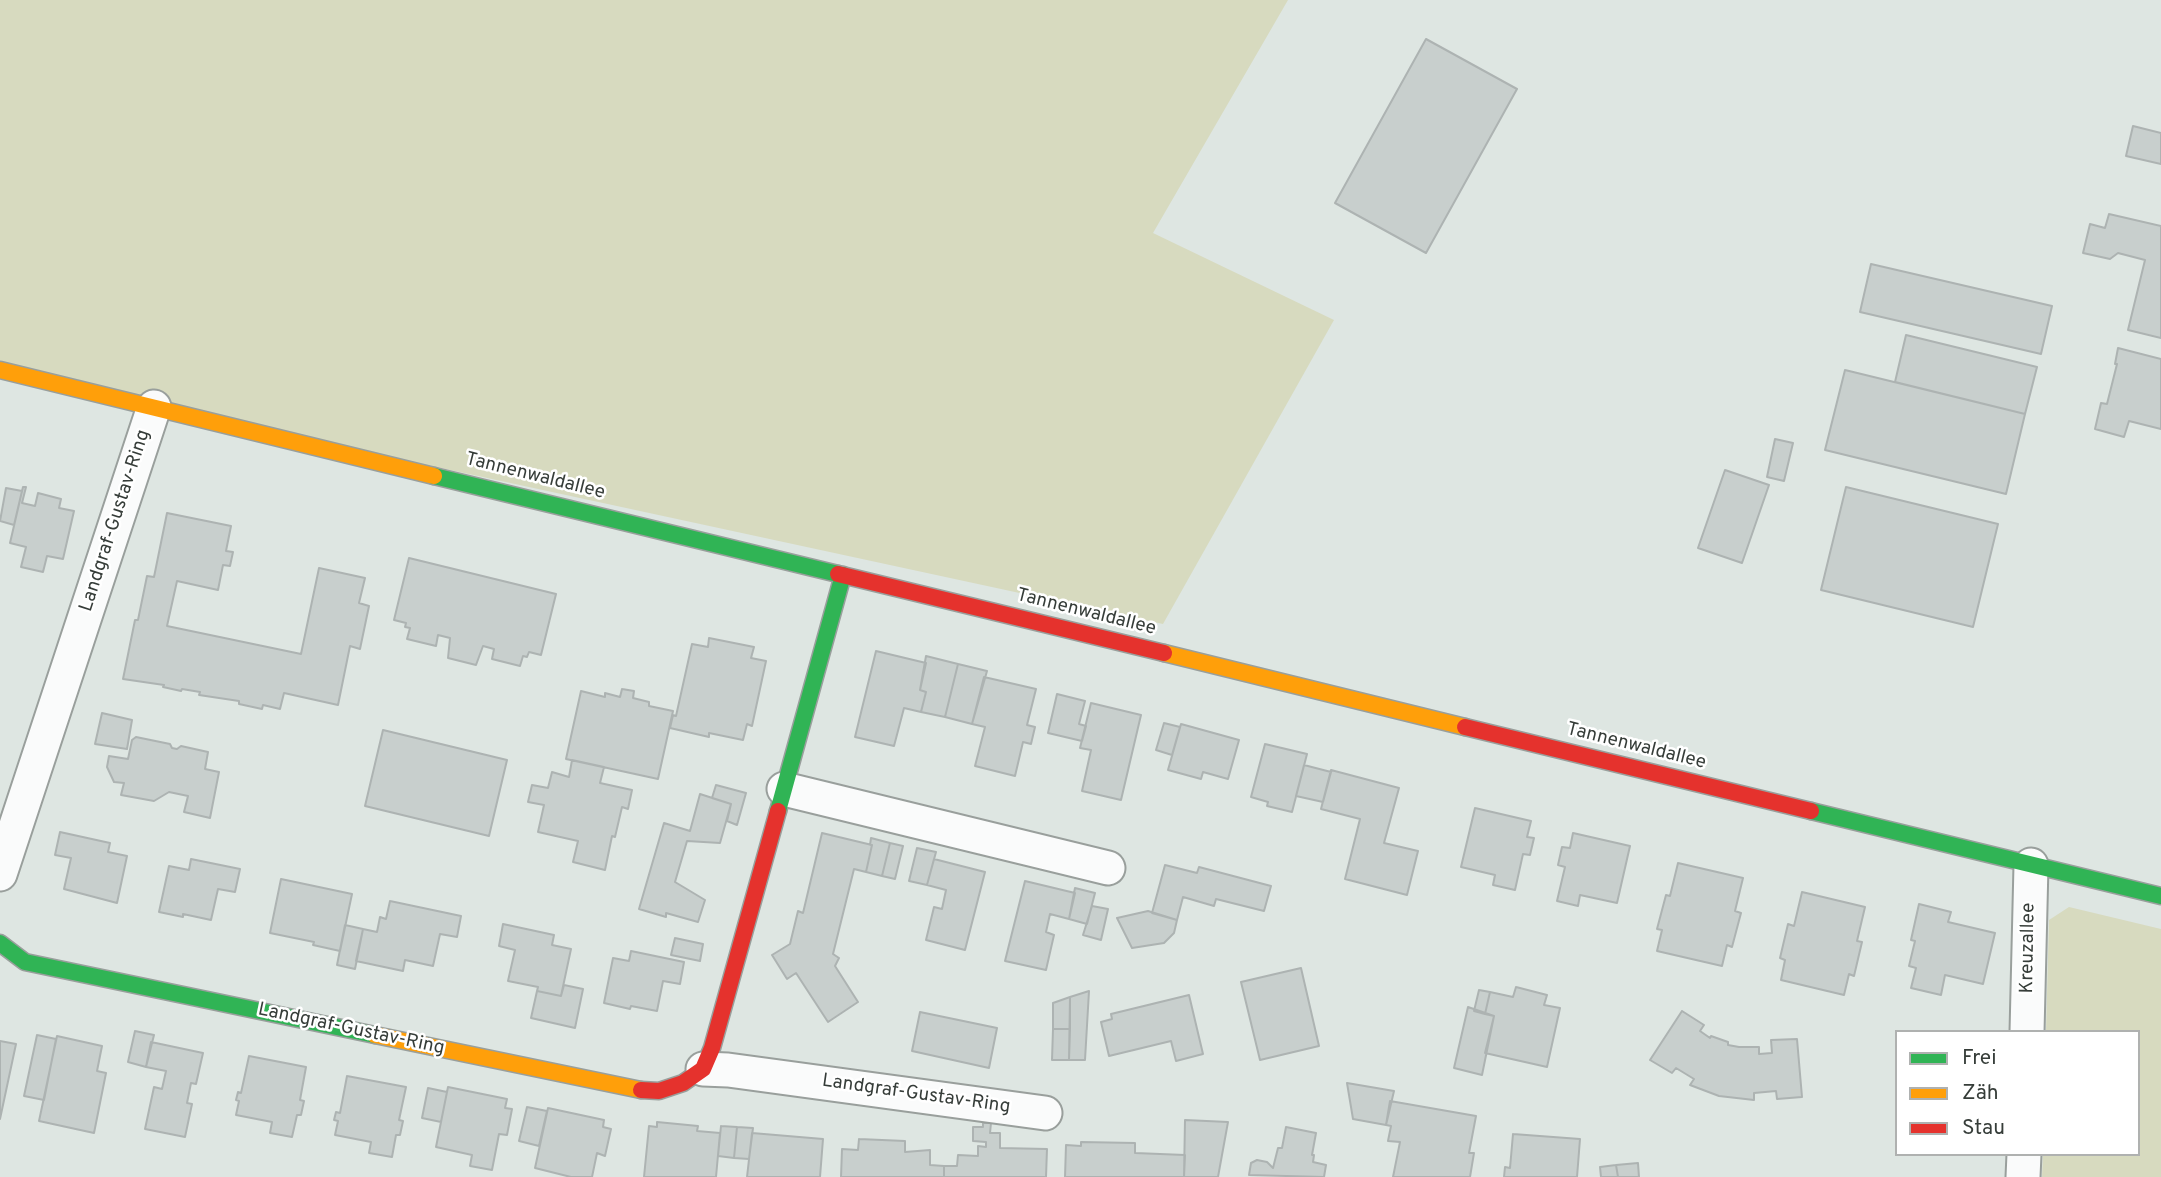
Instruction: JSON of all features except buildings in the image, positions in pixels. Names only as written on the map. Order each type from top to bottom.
[{"type":"street","name":"Tannenwaldallee","points":[[0,370],[2161,897]]},
{"type":"street","name":"Landgraf-Gustav-Ring","points":[[0,874],[154,407]]},
{"type":"street","points":[[704,1069],[843,575]]},
{"type":"street","points":[[784,789],[1108,868]]},
{"type":"street","name":"Kreuzallee","points":[[2027,1030],[2031,865]]},
{"type":"street","name":"Landgraf-Gustav-Ring","points":[[0,943],[25,962],[634,1089],[659,1091],[683,1083],[704,1069],[728,1070],[1045,1113]]},
{"type":"street","points":[[2024,1156],[2024,1177]]},
{"type":"green space","points":[[0,0],[1288,0],[1153,233],[1334,320],[1163,624],[154,406],[0,369]]},
{"type":"green space","points":[[2069,907],[2161,929],[2161,1177],[2042,1177],[2043,1156],[2140,1156],[2140,1030],[2046,1030],[2049,920]]},
{"type":"traffic: fast","points":[[434,476],[838,574]]},
{"type":"traffic: fast","points":[[778,811],[843,575]]},
{"type":"traffic: fast","points":[[1811,811],[2161,896]]},
{"type":"traffic: fast","points":[[0,943],[25,962],[375,1035]]},
{"type":"traffic: slow","points":[[0,370],[434,476]]},
{"type":"traffic: slow","points":[[1164,653],[1465,727]]},
{"type":"traffic: slow","points":[[375,1035],[641,1090]]},
{"type":"traffic: jam","points":[[838,574],[1164,653]]},
{"type":"traffic: jam","points":[[1465,727],[1811,811]]},
{"type":"traffic: jam","points":[[641,1090],[659,1091],[683,1083],[703,1069],[712,1048],[778,811]]}]
